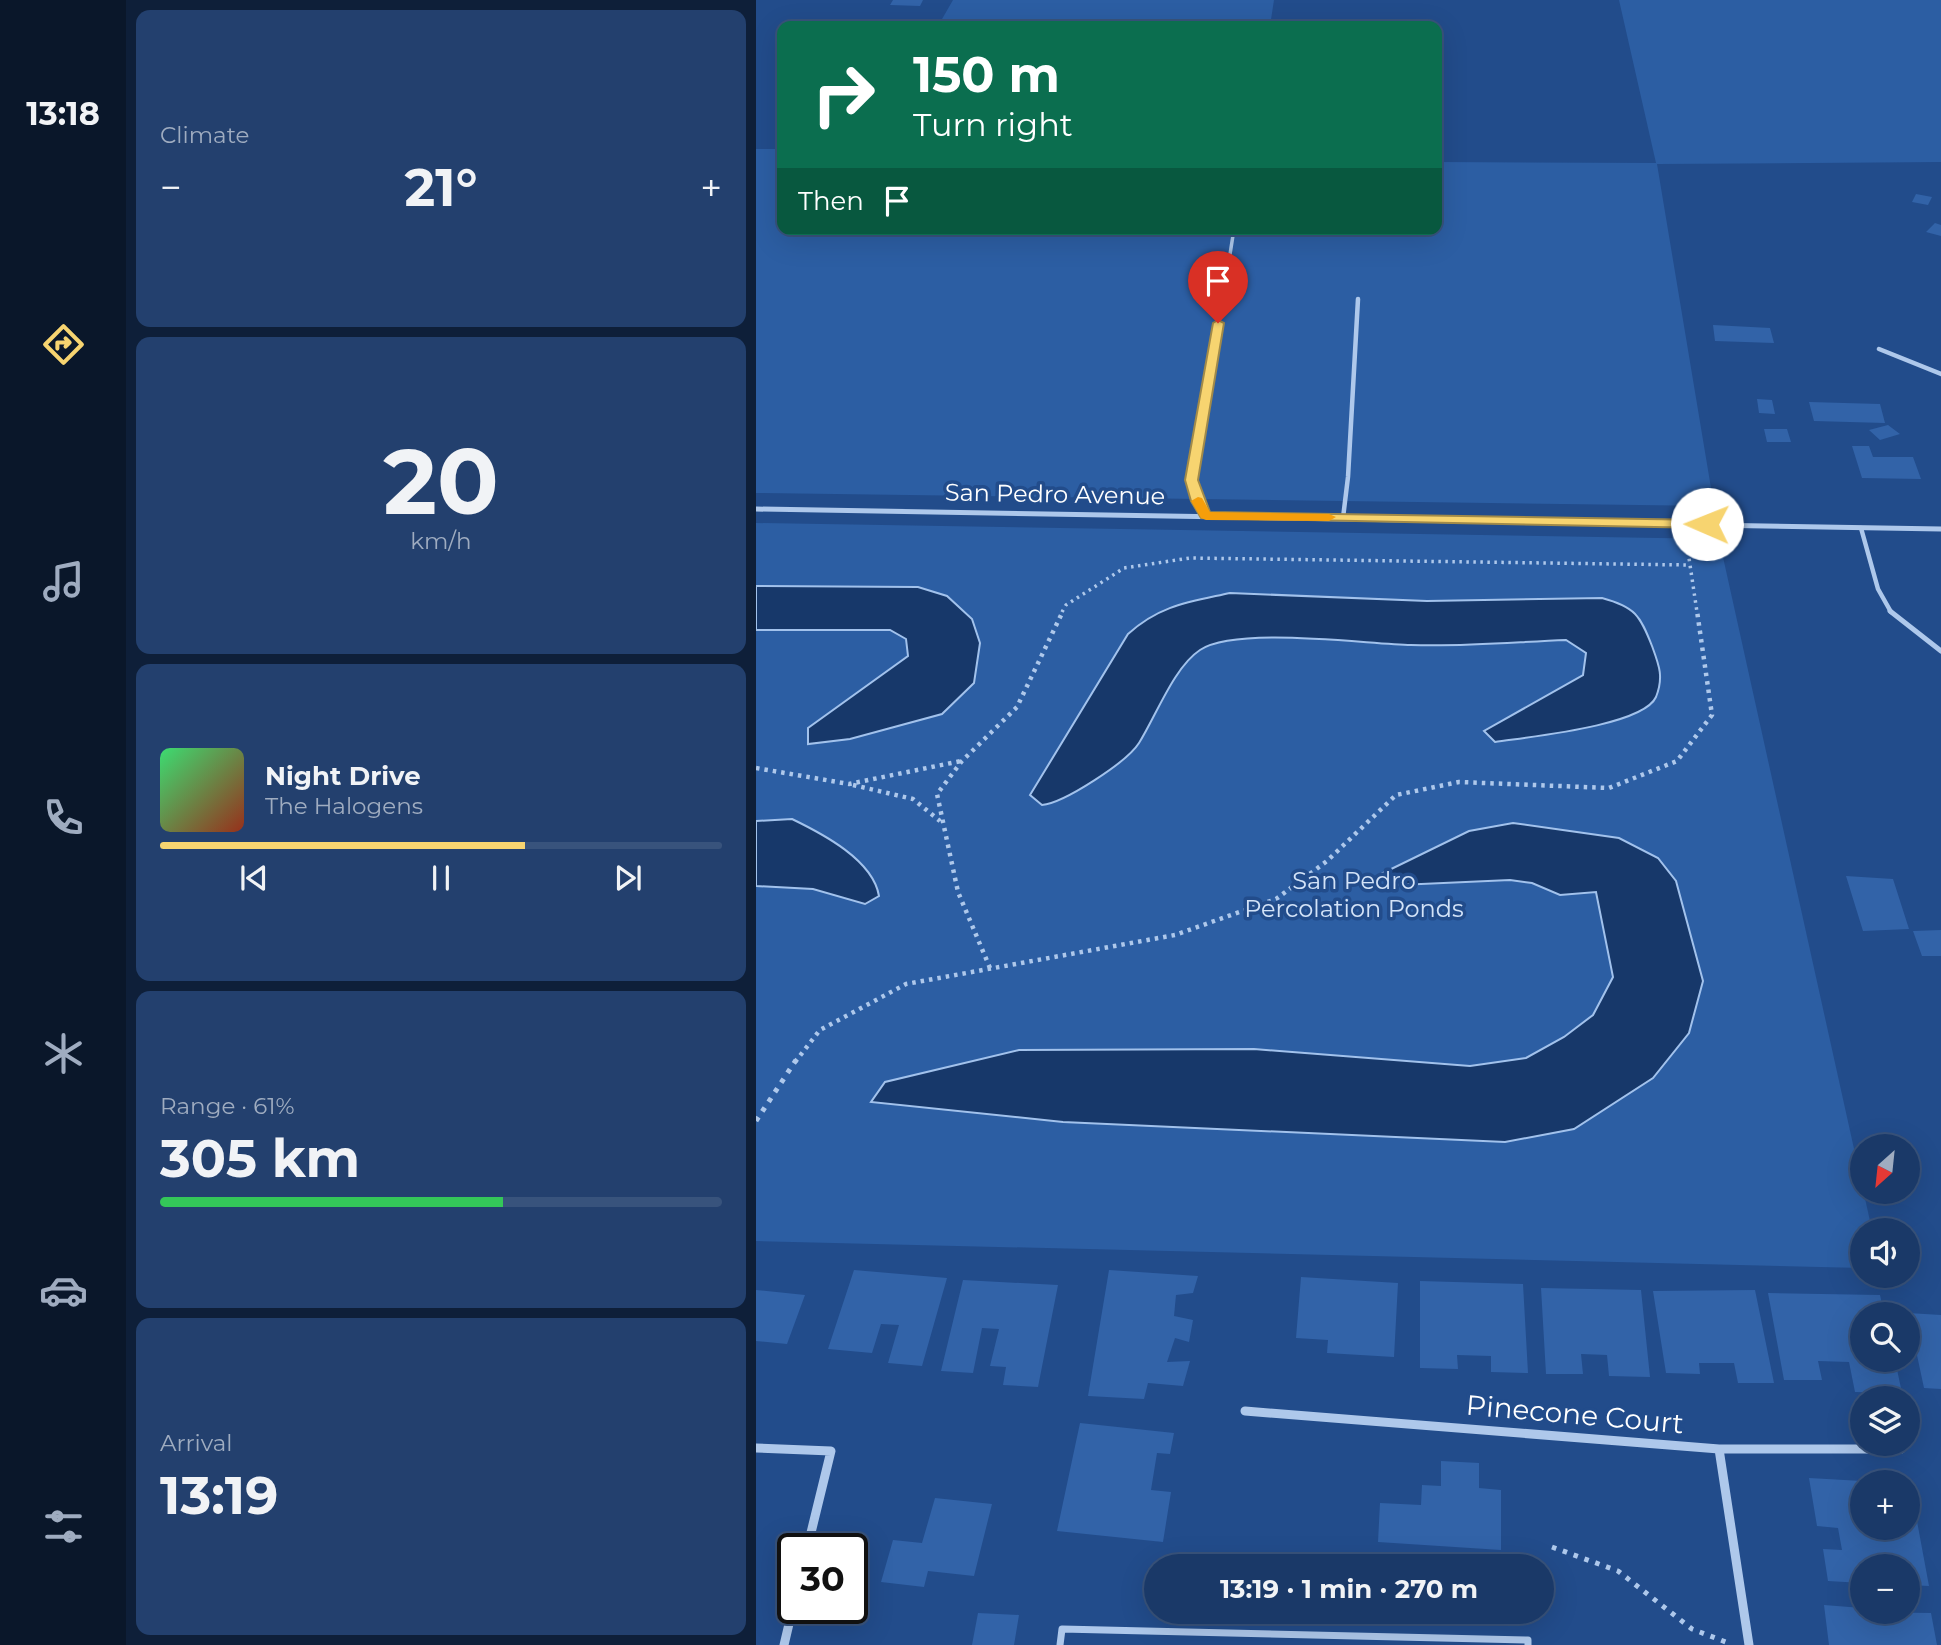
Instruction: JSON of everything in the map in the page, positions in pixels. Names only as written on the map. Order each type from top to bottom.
[{"type":"street","name":"San Pedro Avenue","points":[[756,509],[1941,529]]},
{"type":"street","name":"Pinecone Court","points":[[1245,1411],[1719,1449],[1850,1449]]},
{"type":"street","points":[[756,1448],[831,1451],[811,1533]]},
{"type":"street","points":[[1719,1449],[1749,1645]]},
{"type":"street","points":[[783,1645],[789,1624]]},
{"type":"lane","points":[[1206,516],[1192,480],[1233,235]]},
{"type":"lane","points":[[1343,518],[1348,477],[1358,299]]},
{"type":"lane","points":[[1879,349],[1941,374]]},
{"type":"lane","points":[[1861,528],[1877,585],[1887,608],[1941,651]]},
{"type":"lane","points":[[1059,1645],[1062,1629],[1528,1640],[1528,1645]]},
{"type":"path","points":[[756,1121],[784,1075],[820,1030],[906,984],[1175,935],[1276,899],[1327,861],[1396,795],[1459,782],[1609,788],[1677,761],[1712,715],[1685,534],[1681,523]]},
{"type":"path","points":[[990,968],[958,892],[937,794],[962,761],[1017,706],[1066,605],[1124,568],[1190,558],[1689,565]]},
{"type":"path","points":[[849,785],[962,761]]},
{"type":"path","points":[[756,768],[913,799],[942,822]]},
{"type":"path","points":[[1552,1547],[1618,1571],[1692,1629],[1735,1645]]},
{"type":"green space","points":[[953,0],[1274,0],[1271,21],[941,21]]},
{"type":"green space","points":[[1619,0],[1941,0],[1941,162],[1657,164],[1714,506],[756,493],[756,149],[777,149],[777,235],[1442,235],[1442,162],[1656,163]]},
{"type":"green space","name":"San Pedro Percolation Ponds","points":[[756,523],[1719,539],[1851,1134],[1850,1204],[1866,1204],[1869,1218],[1850,1218],[1850,1268],[756,1241]]},
{"type":"shaded area","points":[[756,586],[918,587],[947,596],[972,619],[980,643],[974,683],[942,714],[850,739],[808,744],[808,728],[908,656],[906,639],[890,630],[756,630]]},
{"type":"shaded area","points":[[1230,593],[1427,601],[1602,598],[1629,609],[1640,620],[1658,665],[1658,690],[1656,697],[1647,707],[1630,716],[1583,728],[1495,742],[1484,731],[1583,675],[1586,653],[1566,640],[1430,645],[1271,638],[1218,643],[1200,650],[1182,668],[1139,743],[1122,760],[1079,790],[1052,803],[1042,805],[1030,795],[1128,634],[1164,611],[1188,602]]},
{"type":"shaded area","points":[[792,819],[832,840],[857,860],[875,883],[879,896],[865,904],[813,889],[756,886],[756,821]]},
{"type":"shaded area","points":[[1513,823],[1619,838],[1658,858],[1676,881],[1703,981],[1689,1033],[1653,1078],[1574,1129],[1505,1142],[1063,1122],[871,1102],[885,1082],[1019,1050],[1254,1049],[1470,1066],[1526,1058],[1564,1037],[1593,1015],[1613,977],[1596,892],[1560,895],[1532,883],[1510,880],[1399,885],[1383,873],[1469,831]]},
{"type":"building","points":[[893,0],[923,0],[920,6],[890,5]]},
{"type":"building","points":[[1916,194],[1932,197],[1928,205],[1912,202]]},
{"type":"building","points":[[1935,223],[1941,225],[1941,236],[1926,232]]},
{"type":"building","points":[[1713,325],[1770,328],[1774,343],[1715,341]]},
{"type":"building","points":[[1757,399],[1772,400],[1775,414],[1759,413]]},
{"type":"building","points":[[1809,402],[1880,404],[1885,423],[1814,421]]},
{"type":"building","points":[[1888,425],[1900,434],[1880,440],[1869,430]]},
{"type":"building","points":[[1764,429],[1787,429],[1791,442],[1767,442]]},
{"type":"building","points":[[1852,446],[1869,446],[1873,457],[1913,457],[1921,479],[1862,478]]},
{"type":"building","points":[[1846,876],[1893,879],[1909,929],[1863,931]]},
{"type":"building","points":[[1941,930],[1941,956],[1922,956],[1913,931]]},
{"type":"building","points":[[854,1270],[947,1278],[922,1366],[888,1363],[899,1325],[881,1324],[872,1353],[828,1349]]},
{"type":"building","points":[[1109,1270],[1198,1276],[1193,1293],[1176,1295],[1174,1316],[1193,1320],[1189,1342],[1175,1338],[1167,1362],[1190,1361],[1183,1386],[1148,1383],[1144,1399],[1088,1396]]},
{"type":"building","points":[[1301,1277],[1398,1283],[1394,1357],[1327,1353],[1328,1340],[1296,1338]]},
{"type":"building","points":[[963,1280],[1058,1285],[1038,1387],[1003,1385],[1006,1367],[990,1366],[999,1329],[982,1328],[973,1373],[941,1371]]},
{"type":"building","points":[[1420,1281],[1523,1284],[1528,1373],[1491,1372],[1491,1356],[1457,1355],[1458,1369],[1420,1368]]},
{"type":"building","points":[[1541,1288],[1641,1290],[1650,1377],[1609,1376],[1607,1355],[1581,1354],[1583,1374],[1546,1374]]},
{"type":"building","points":[[756,1290],[805,1295],[787,1344],[756,1341]]},
{"type":"building","points":[[1755,1290],[1774,1383],[1738,1383],[1734,1363],[1699,1363],[1700,1374],[1666,1373],[1653,1291]]},
{"type":"building","points":[[1768,1293],[1880,1295],[1881,1302],[1850,1302],[1850,1367],[1849,1362],[1818,1361],[1822,1380],[1784,1380]]},
{"type":"building","points":[[1920,1314],[1941,1315],[1941,1389],[1924,1388],[1920,1369]]},
{"type":"building","points":[[1851,1372],[1898,1372],[1901,1386],[1854,1386]]},
{"type":"building","points":[[1080,1423],[1174,1433],[1170,1454],[1157,1453],[1151,1490],[1171,1492],[1163,1542],[1057,1531]]},
{"type":"building","points":[[1441,1461],[1479,1463],[1479,1488],[1501,1490],[1501,1550],[1378,1542],[1380,1503],[1421,1505],[1422,1485],[1441,1486]]},
{"type":"building","points":[[1809,1478],[1850,1480],[1850,1540],[1920,1540],[1920,1537],[1929,1586],[1920,1586],[1920,1554],[1850,1554],[1850,1582],[1828,1581],[1823,1549],[1842,1550],[1838,1528],[1817,1526]]},
{"type":"building","points":[[935,1498],[992,1504],[974,1576],[928,1571],[924,1587],[881,1582],[893,1540],[922,1543]]},
{"type":"building","points":[[1824,1605],[1850,1607],[1850,1624],[1920,1624],[1920,1613],[1931,1613],[1937,1645],[1829,1645]]},
{"type":"building","points":[[978,1613],[1019,1615],[1014,1645],[972,1645]]},
{"type":"slow traffic","points":[[1198,501],[1206,516],[1329,517]]},
{"type":"route","points":[[1218,323],[1192,480],[1206,516],[1707,524]]}]
